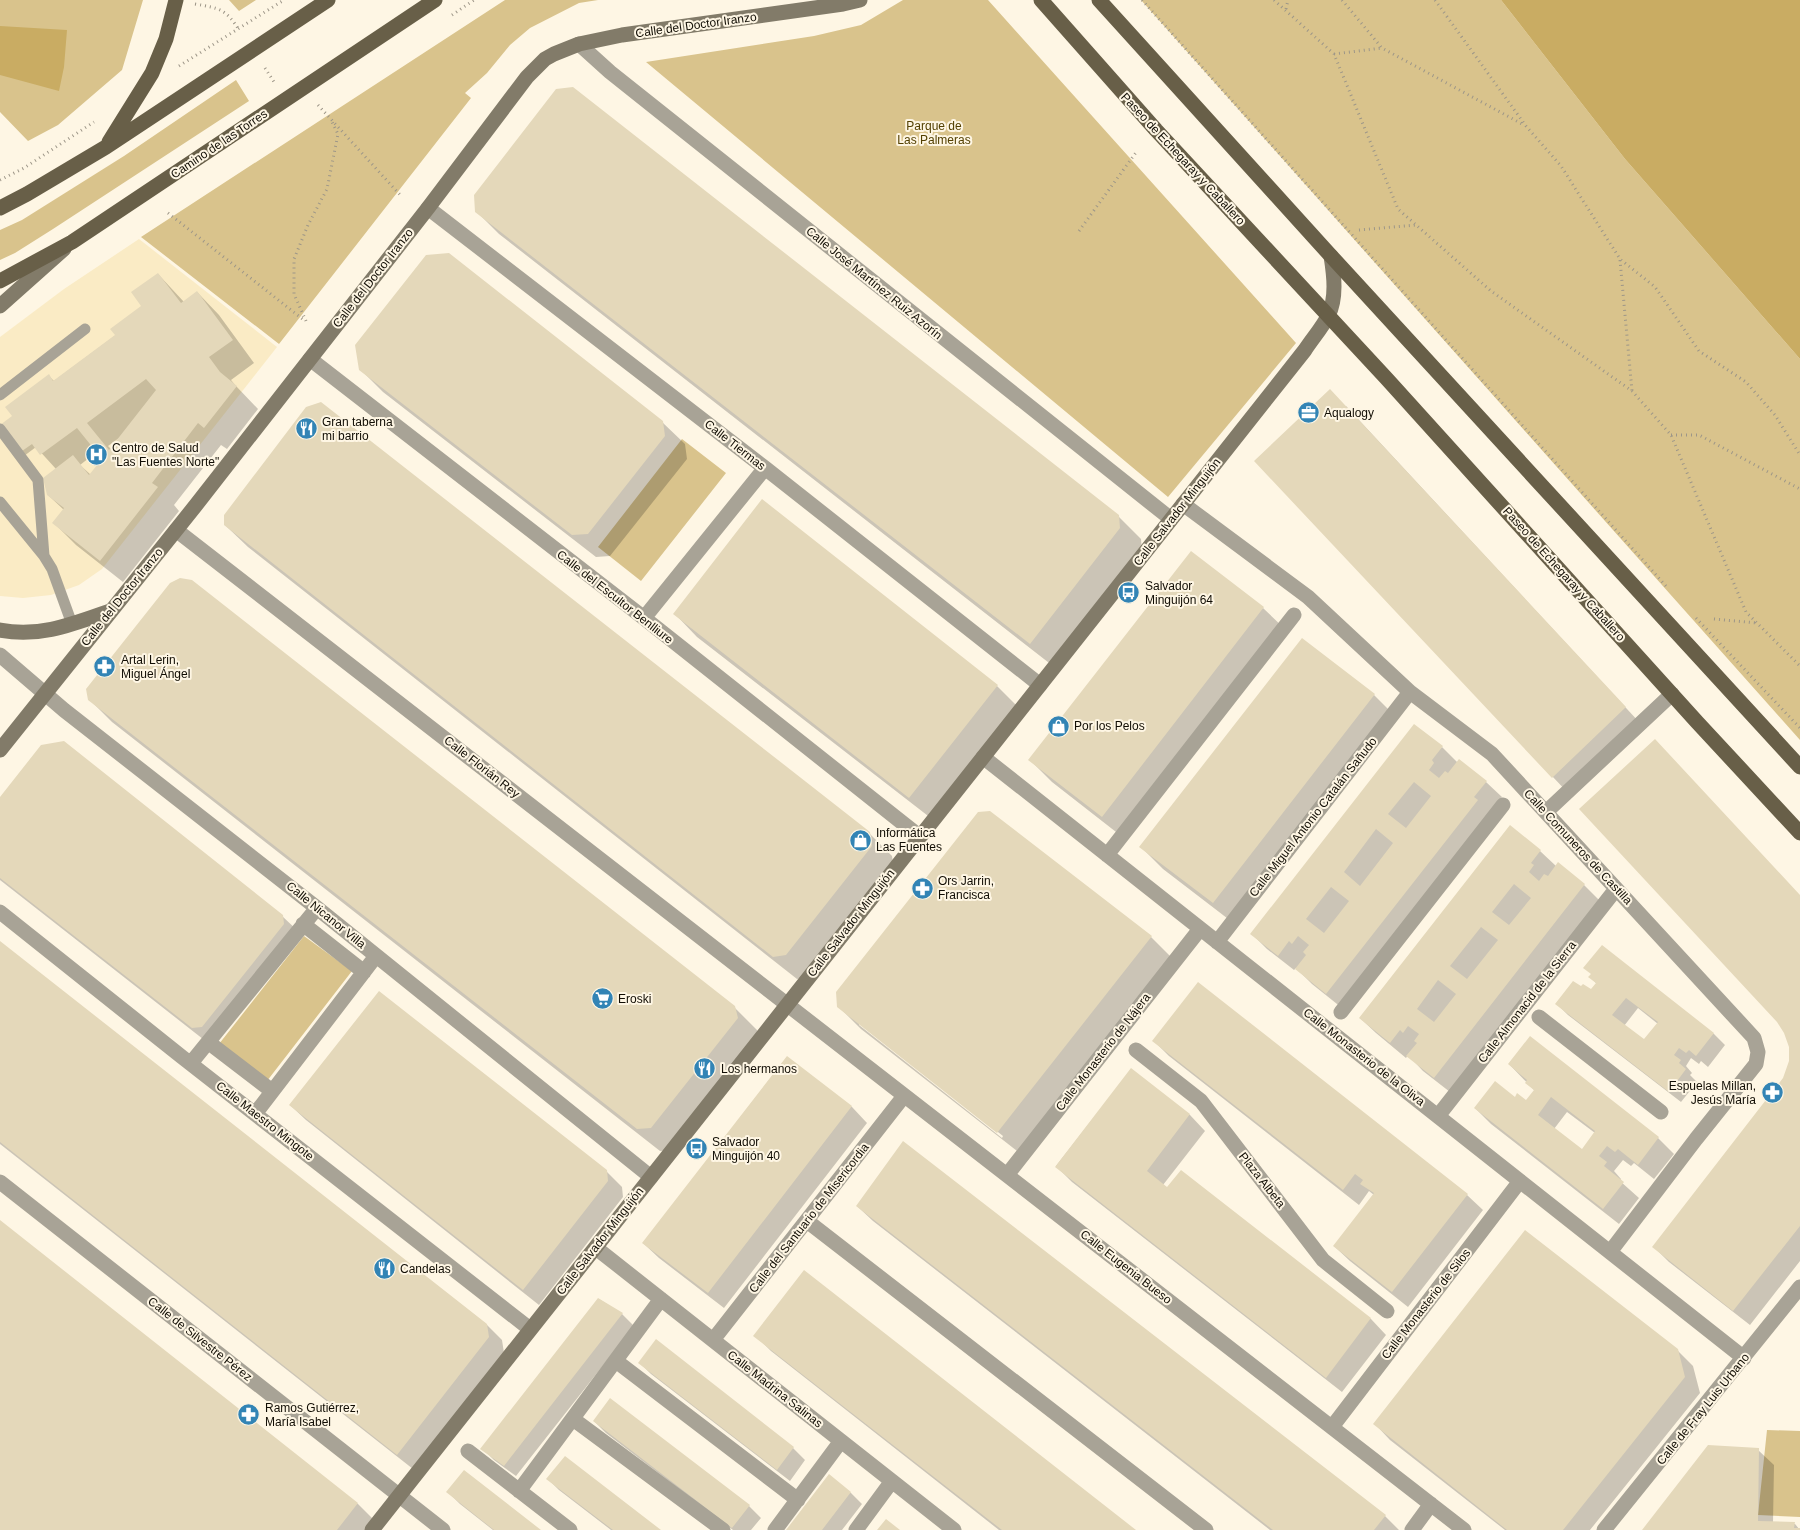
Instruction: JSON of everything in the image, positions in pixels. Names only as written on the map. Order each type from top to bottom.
[{"type":"main road","points":[[106,146],[152,73],[166,39],[176,0]]},
{"type":"main road","points":[[0,208],[27,194],[106,146],[328,0]]},
{"type":"main road","name":"Camino de las Torres","points":[[0,281],[72,242],[435,0]]},
{"type":"main road","name":"Paseo de Echegaray y Caballero","points":[[1041,0],[1156,130],[1328,315],[1800,833]]},
{"type":"main road","points":[[1099,0],[1800,767]]},
{"type":"street","name":"Calle del Doctor Iranzo","points":[[0,750],[310,359],[531,72],[554,54],[579,44],[622,35],[860,0]]},
{"type":"street","name":"Calle José Martínez Ruiz Azorín","points":[[579,44],[610,72],[1171,519]]},
{"type":"street","name":"Calle Tiermas","points":[[428,208],[765,468],[1040,685]]},
{"type":"street","points":[[0,306],[72,242]]},
{"type":"street","points":[[1328,315],[1333,299],[1334,286],[1331,256]]},
{"type":"street","name":"Calle Salvador Minguijón","points":[[372,1530],[919,836],[1184,504],[1305,350],[1328,315]]},
{"type":"street","name":"Calle del Escultor Benlliure","points":[[310,359],[644,618],[919,836]]},
{"type":"street","points":[[644,618],[765,468]]},
{"type":"street","name":"Calle Comuneros de Castilla","points":[[1184,504],[1308,596],[1410,692],[1492,754],[1754,1038],[1758,1052],[1756,1064],[1610,1252]]},
{"type":"street","name":"Calle Florián Rey","points":[[176,530],[787,1005]]},
{"type":"street","points":[[0,630],[30,634],[72,624],[110,611]]},
{"type":"street","points":[[1107,856],[1294,615]]},
{"type":"street","name":"Calle Nicanor Villa","points":[[0,655],[651,1177]]},
{"type":"street","name":"Calle Miguel Antonio Catalán Sañudo","points":[[1217,942],[1410,692]]},
{"type":"street","points":[[1546,812],[1672,694]]},
{"type":"street","name":"Calle Monasterio de la Oliva","points":[[983,757],[1744,1358]]},
{"type":"street","points":[[1341,1012],[1503,805]]},
{"type":"street","name":"Calle Almonacid de la Sierra","points":[[1438,1116],[1616,889]]},
{"type":"street","points":[[191,1063],[317,908]]},
{"type":"street","name":"Calle Maestro Mingote","points":[[0,912],[530,1329]]},
{"type":"street","points":[[303,924],[364,972]]},
{"type":"street","name":"Calle Monasterio de Nájera","points":[[1006,1175],[1200,929]]},
{"type":"street","points":[[255,1114],[376,956]]},
{"type":"street","name":"Calle Eugenia Bueso","points":[[787,1005],[1464,1530]]},
{"type":"street","points":[[1539,1017],[1661,1112]]},
{"type":"street","points":[[208,1042],[272,1091]]},
{"type":"street","name":"Plaza Albeta","points":[[1136,1050],[1201,1101],[1323,1260],[1387,1311]]},
{"type":"street","name":"Calle del Santuario de Misericordia","points":[[713,1340],[904,1096]]},
{"type":"street","name":"Calle Monasterio de Silos","points":[[1332,1427],[1520,1181]]},
{"type":"street","name":"Calle de Silvestre Pérez","points":[[0,1182],[443,1530]]},
{"type":"street","points":[[806,1221],[1206,1530]]},
{"type":"street","name":"Calle Madrina Salinas","points":[[596,1248],[954,1530]]},
{"type":"street","name":"Calle de Fray Luis Urbano","points":[[1604,1530],[1800,1287]]},
{"type":"street","points":[[519,1490],[661,1299]]},
{"type":"street","points":[[616,1361],[798,1500]]},
{"type":"street","points":[[573,1419],[723,1530]]},
{"type":"street","points":[[775,1530],[841,1441]]},
{"type":"street","points":[[468,1451],[570,1530]]},
{"type":"street","points":[[856,1530],[892,1481]]},
{"type":"street","points":[[1412,1530],[1432,1504]]},
{"type":"lane","points":[[0,395],[85,329]]},
{"type":"lane","points":[[0,429],[38,480],[44,556]]},
{"type":"lane","points":[[0,502],[44,556],[52,569],[72,624]]},
{"type":"path","points":[[1142,0],[1672,592]]},
{"type":"path","points":[[1274,0],[1334,54],[1398,209],[1491,291],[1632,391],[1671,435],[1746,612],[1800,666]]},
{"type":"path","points":[[1286,9],[1288,0]]},
{"type":"path","points":[[1342,0],[1382,48],[1526,126]]},
{"type":"path","points":[[1436,0],[1526,126],[1561,166],[1620,259],[1655,287],[1700,351],[1746,382],[1775,415],[1800,455]]},
{"type":"path","points":[[1334,54],[1382,48]]},
{"type":"path","points":[[318,105],[402,197]]},
{"type":"path","points":[[168,213],[306,321],[294,294],[294,259],[308,225],[327,189],[338,134],[331,120]]},
{"type":"path","points":[[1079,231],[1137,151]]},
{"type":"path","points":[[1359,230],[1416,225]]},
{"type":"path","points":[[1620,259],[1632,391]]},
{"type":"path","points":[[1671,435],[1699,435],[1800,489]]},
{"type":"path","points":[[1692,614],[1800,728]]},
{"type":"path","points":[[1714,619],[1757,623]]},
{"type":"shaded area","points":[[1501,0],[1800,0],[1800,359],[1625,159]]},
{"type":"shaded area","points":[[0,26],[67,30],[64,67],[59,91],[0,75]]},
{"type":"shaded area","name":"Centro de Salud \"Las Fuentes Norte\"","points":[[139,239],[277,347],[102,569],[79,585],[51,595],[23,598],[0,596],[0,337],[64,289]]},
{"type":"green space","points":[[0,0],[143,0],[122,70],[58,125],[28,141],[0,112]]},
{"type":"green space","points":[[229,0],[256,0],[239,11]]},
{"type":"green space","points":[[505,0],[598,0],[579,3],[530,28],[510,45],[487,73],[465,93],[471,98],[279,344],[141,237]]},
{"type":"green space","name":"Parque de Las Palmeras","points":[[903,0],[988,0],[1296,343],[1168,497],[646,62],[814,36],[861,25]]},
{"type":"green space","points":[[1141,0],[1501,0],[1625,159],[1800,359],[1800,740]]},
{"type":"green space","points":[[236,80],[249,101],[53,229],[15,253],[0,260],[0,230],[22,220],[124,156]]},
{"type":"green space","points":[[682,439],[726,473],[641,581],[598,547]]},
{"type":"green space","points":[[304,936],[352,971],[267,1081],[219,1044]]},
{"type":"green space","points":[[1767,1430],[1800,1431],[1800,1517],[1758,1515]]},
{"type":"building","points":[[573,87],[1119,515],[1120,528],[1030,644],[475,212],[474,195],[556,89]]},
{"type":"building","points":[[449,253],[663,421],[665,436],[588,534],[572,535],[359,370],[355,345],[426,255]]},
{"type":"building","points":[[158,273],[181,303],[197,291],[233,340],[209,357],[220,372],[237,386],[204,428],[198,423],[152,483],[158,487],[100,561],[52,523],[64,508],[47,495],[43,478],[73,455],[89,475],[102,459],[77,428],[40,455],[32,444],[15,456],[0,425],[12,416],[5,407],[49,374],[53,381],[115,335],[110,329],[141,306],[131,292]],"holes":[[[146,379],[156,390],[109,450],[87,423]]]},
{"type":"building","points":[[1330,389],[1626,707],[1552,778],[1254,461]]},
{"type":"building","points":[[321,402],[870,832],[872,846],[786,955],[773,957],[224,525],[224,515],[306,407]]},
{"type":"building","points":[[762,499],[998,685],[909,798],[673,614]]},
{"type":"building","points":[[1191,551],[1264,607],[1102,817],[1028,760]]},
{"type":"building","points":[[180,578],[192,580],[735,1006],[738,1018],[651,1128],[637,1129],[88,700],[86,689],[170,583]]},
{"type":"building","points":[[1302,638],[1375,694],[1213,903],[1139,847]]},
{"type":"building","points":[[1414,724],[1443,746],[1432,760],[1434,763],[1429,770],[1439,778],[1445,771],[1448,773],[1459,759],[1487,781],[1474,797],[1478,800],[1326,994],[1295,969],[1306,955],[1303,952],[1309,945],[1298,936],[1292,944],[1289,941],[1278,956],[1250,934]],"holes":[[[1414,782],[1431,796],[1406,828],[1388,814]],[[1376,829],[1393,843],[1360,886],[1344,872]],[[1331,887],[1349,901],[1324,933],[1306,919]]]},
{"type":"building","points":[[1655,739],[1800,895],[1800,1226],[1733,1311],[1652,1247],[1783,1078],[1789,1061],[1789,1047],[1784,1033],[1777,1022],[1579,809]]},
{"type":"building","points":[[64,741],[283,915],[284,924],[202,1027],[192,1028],[0,878],[0,797],[41,745]]},
{"type":"building","points":[[990,811],[1152,936],[997,1133],[837,1007],[836,992],[978,812]]},
{"type":"building","points":[[1510,825],[1541,850],[1531,863],[1534,865],[1529,872],[1539,881],[1544,874],[1548,876],[1558,862],[1585,884],[1434,1078],[1406,1056],[1417,1043],[1414,1041],[1419,1034],[1408,1026],[1403,1033],[1400,1030],[1390,1043],[1359,1018]],"holes":[[[1514,884],[1531,898],[1509,925],[1492,912]],[[1481,927],[1498,940],[1467,979],[1450,966]],[[1438,980],[1456,994],[1434,1022],[1417,1009]]]},
{"type":"building","points":[[0,941],[487,1324],[489,1337],[397,1455],[0,1142]]},
{"type":"building","points":[[1602,945],[1714,1033],[1696,1056],[1689,1050],[1686,1053],[1679,1048],[1674,1055],[1681,1060],[1679,1063],[1686,1069],[1669,1092],[1555,1004],[1573,981],[1591,989],[1596,983],[1588,977],[1591,974],[1583,968]],"holes":[[[1626,998],[1658,1022],[1644,1039],[1612,1015]]]},
{"type":"building","points":[[1198,982],[1468,1194],[1392,1292],[1333,1246],[1374,1193],[1360,1184],[1363,1180],[1355,1174],[1343,1190],[1152,1041]]},
{"type":"building","points":[[379,991],[607,1170],[608,1181],[523,1290],[289,1105]]},
{"type":"building","points":[[1530,1036],[1659,1137],[1638,1165],[1618,1149],[1615,1152],[1607,1146],[1599,1156],[1607,1162],[1604,1166],[1624,1182],[1603,1209],[1474,1108],[1495,1081],[1515,1097],[1517,1093],[1526,1100],[1534,1090],[1525,1083],[1527,1080],[1508,1064]],"holes":[[[1551,1097],[1595,1131],[1582,1149],[1538,1115]]]},
{"type":"building","points":[[787,1056],[852,1106],[708,1293],[642,1243]]},
{"type":"building","points":[[1131,1068],[1190,1114],[1147,1171],[1167,1187],[1181,1170],[1371,1318],[1326,1378],[1055,1167]]},
{"type":"building","points":[[903,1141],[1386,1515],[1374,1530],[1273,1530],[856,1206]]},
{"type":"building","points":[[0,1220],[358,1503],[337,1530],[0,1530]]},
{"type":"building","points":[[1525,1230],[1678,1349],[1685,1377],[1563,1530],[1507,1530],[1373,1424]]},
{"type":"building","points":[[804,1270],[1136,1530],[1002,1530],[753,1336]]},
{"type":"building","points":[[598,1298],[623,1313],[504,1466],[480,1449]]},
{"type":"building","points":[[656,1339],[794,1447],[777,1470],[638,1363]]},
{"type":"building","points":[[610,1398],[750,1505],[732,1528],[593,1421]]},
{"type":"building","points":[[1708,1445],[1759,1448],[1758,1521],[1795,1522],[1794,1528],[1800,1528],[1800,1530],[1642,1530]]},
{"type":"building","points":[[565,1456],[661,1530],[613,1530],[546,1479]]},
{"type":"building","points":[[464,1470],[541,1530],[494,1530],[446,1492]]},
{"type":"building","points":[[829,1474],[851,1492],[822,1530],[786,1530]]},
{"type":"building","points":[[886,1519],[900,1530],[877,1530]]},
{"type":"place","name":"Aqualogy","points":[[1308,413]]},
{"type":"place","name":"Gran taberna mi barrio","points":[[306,429]]},
{"type":"place","name":"Centro de Salud \"Las Fuentes Norte\"","points":[[96,455]]},
{"type":"place","name":"Salvador Minguijón 64","points":[[1129,593]]},
{"type":"place","name":"Artal Lerin, Miguel Ángel","points":[[105,667]]},
{"type":"place","name":"Por los Pelos","points":[[1058,726]]},
{"type":"place","name":"Informática Las Fuentes","points":[[860,840]]},
{"type":"place","name":"Ors Jarrin, Francisca","points":[[922,888]]},
{"type":"place","name":"Eroski","points":[[602,999]]},
{"type":"place","name":"Los hermanos","points":[[705,1069]]},
{"type":"place","name":"Espuelas Millan, Jesús María","points":[[1772,1093]]},
{"type":"place","name":"Salvador Minguijón 40","points":[[696,1149]]},
{"type":"place","name":"Candelas","points":[[384,1269]]},
{"type":"place","name":"Ramos Gutiérrez, María Isabel","points":[[249,1415]]}]
